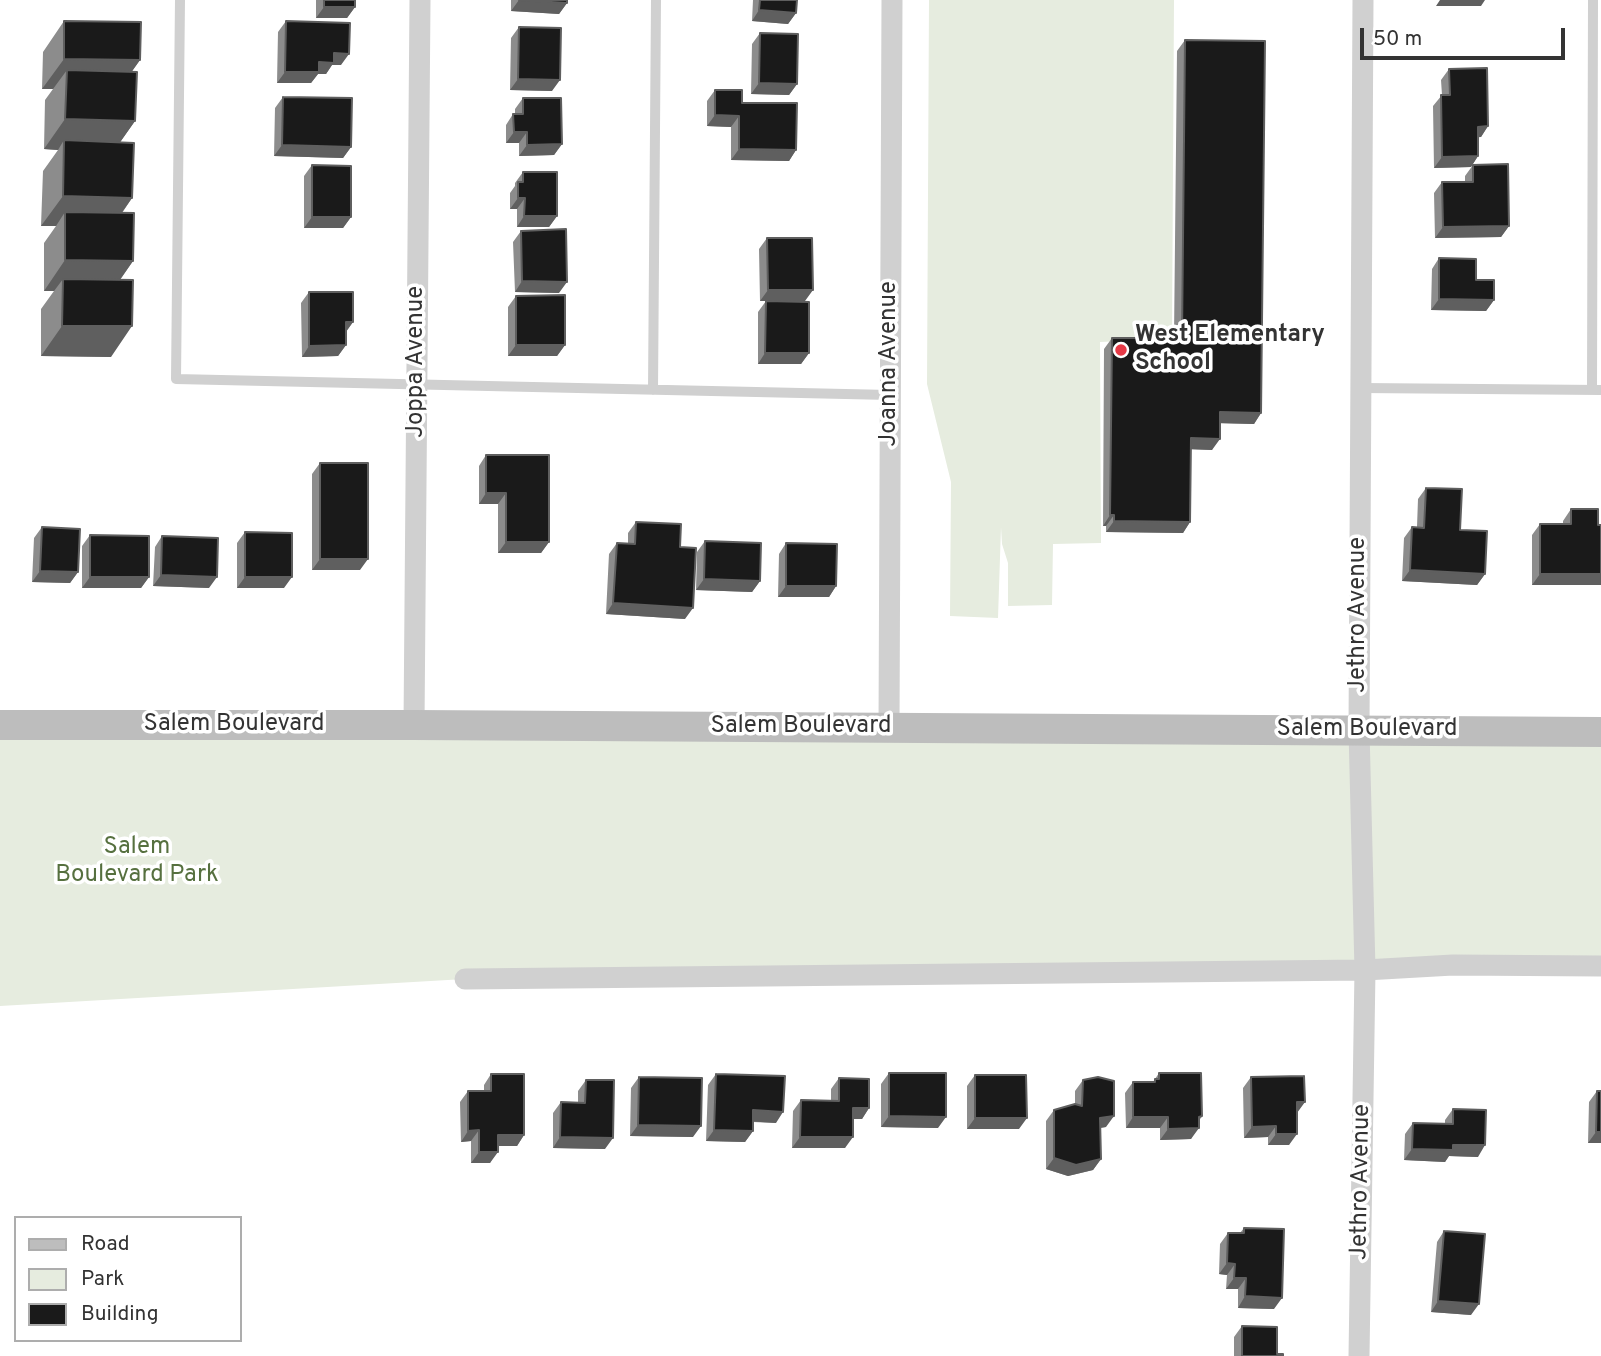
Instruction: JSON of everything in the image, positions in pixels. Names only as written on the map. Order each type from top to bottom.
[{"type":"street","name":"Joppa Avenue","points":[[414,725],[421,0]]},
{"type":"street","name":"Joanna Avenue","points":[[889,728],[892,0]]},
{"type":"street","name":"Jethro Avenue","points":[[1359,1356],[1365,970],[1359,730],[1363,0]]},
{"type":"street","name":"Salem Boulevard","points":[[0,725],[1601,732]]},
{"type":"street","points":[[465,979],[1365,970],[1453,965],[1601,966]]},
{"type":"lane","points":[[180,0],[176,379],[890,395]]},
{"type":"lane","points":[[653,390],[656,0]]},
{"type":"lane","points":[[1361,388],[1596,390],[1593,0]]},
{"type":"green space","points":[[929,0],[1174,0],[1172,339],[1100,342],[1101,543],[1053,544],[1052,605],[1008,606],[1008,563],[1002,544],[1001,527],[998,618],[950,616],[951,482],[927,384]]},
{"type":"green space","name":"Salem Boulevard Park","points":[[0,726],[1601,732],[1601,971],[465,979],[0,1006]]},
{"type":"building","points":[[324,0],[355,0],[355,7],[324,7]]},
{"type":"building","points":[[519,0],[567,0],[567,3]]},
{"type":"building","points":[[760,0],[797,0],[796,13],[759,10]]},
{"type":"building","points":[[64,21],[141,22],[140,60],[64,59]]},
{"type":"building","points":[[286,21],[350,23],[349,54],[334,53],[334,63],[319,62],[319,72],[285,72]]},
{"type":"building","points":[[519,27],[561,28],[560,80],[518,79]]},
{"type":"building","points":[[760,33],[798,34],[797,84],[759,83]]},
{"type":"building","points":[[1185,40],[1265,41],[1261,413],[1220,412],[1220,439],[1191,438],[1190,522],[1114,521],[1114,515],[1110,515],[1112,338],[1182,338]]},
{"type":"building","points":[[1487,68],[1488,126],[1478,127],[1478,156],[1442,157],[1441,95],[1450,95],[1449,69]]},
{"type":"building","points":[[67,70],[137,72],[135,121],[65,119]]},
{"type":"building","points":[[715,90],[742,90],[742,103],[797,103],[796,150],[739,149],[739,116],[715,115]]},
{"type":"building","points":[[283,97],[352,98],[351,147],[282,145]]},
{"type":"building","points":[[523,98],[561,98],[562,144],[527,145],[527,132],[514,132],[513,114],[523,114]]},
{"type":"building","points":[[64,140],[134,143],[132,198],[63,196]]},
{"type":"building","points":[[1508,164],[1509,226],[1443,227],[1442,182],[1473,182],[1473,165]]},
{"type":"building","points":[[312,165],[351,166],[351,217],[312,217]]},
{"type":"building","points":[[523,172],[557,172],[557,216],[524,216],[525,198],[518,198],[518,182],[523,182]]},
{"type":"building","points":[[65,212],[134,213],[133,261],[65,260]]},
{"type":"building","points":[[566,229],[567,282],[522,281],[521,231]]},
{"type":"building","points":[[767,238],[812,238],[813,290],[768,290]]},
{"type":"building","points":[[1439,258],[1476,259],[1476,280],[1494,280],[1494,300],[1439,299]]},
{"type":"building","points":[[63,279],[133,280],[132,326],[62,326]]},
{"type":"building","points":[[309,292],[353,292],[353,322],[346,322],[346,345],[309,346]]},
{"type":"building","points":[[565,295],[565,345],[516,345],[516,296]]},
{"type":"building","points":[[766,301],[809,302],[809,353],[765,353]]},
{"type":"building","points":[[486,455],[549,455],[549,542],[506,542],[506,493],[486,493]]},
{"type":"building","points":[[320,463],[368,463],[368,559],[320,559]]},
{"type":"building","points":[[1426,488],[1462,489],[1460,530],[1487,531],[1485,574],[1410,570],[1412,527],[1424,528]]},
{"type":"building","points":[[1571,509],[1598,509],[1598,525],[1601,525],[1601,574],[1540,574],[1540,524],[1571,524]]},
{"type":"building","points":[[636,522],[681,524],[680,547],[696,548],[693,608],[613,603],[617,543],[635,544]]},
{"type":"building","points":[[42,527],[80,529],[78,572],[40,571]]},
{"type":"building","points":[[245,532],[292,533],[292,577],[245,577]]},
{"type":"building","points":[[90,535],[149,536],[149,577],[90,577]]},
{"type":"building","points":[[162,536],[218,538],[217,577],[161,575]]},
{"type":"building","points":[[705,541],[761,543],[760,581],[704,579]]},
{"type":"building","points":[[786,543],[837,544],[836,586],[786,586]]},
{"type":"building","points":[[889,1073],[946,1073],[946,1117],[889,1116]]},
{"type":"building","points":[[1159,1073],[1201,1073],[1202,1116],[1199,1117],[1199,1128],[1168,1129],[1168,1117],[1133,1117],[1133,1082],[1155,1082],[1155,1079],[1159,1079]]},
{"type":"building","points":[[491,1074],[524,1074],[524,1135],[498,1135],[498,1152],[479,1152],[479,1130],[468,1131],[468,1091],[491,1091]]},
{"type":"building","points":[[716,1074],[785,1076],[783,1112],[753,1110],[753,1131],[714,1130]]},
{"type":"building","points":[[975,1075],[1026,1075],[1027,1118],[975,1118]]},
{"type":"building","points":[[1304,1076],[1305,1102],[1297,1102],[1297,1134],[1276,1134],[1276,1126],[1252,1127],[1251,1077]]},
{"type":"building","points":[[639,1077],[702,1078],[701,1126],[638,1125]]},
{"type":"building","points":[[1098,1077],[1114,1081],[1114,1116],[1100,1118],[1101,1159],[1076,1165],[1054,1158],[1054,1110],[1075,1104],[1082,1106],[1083,1080]]},
{"type":"building","points":[[839,1078],[869,1079],[869,1108],[853,1108],[853,1137],[800,1137],[801,1100],[839,1101]]},
{"type":"building","points":[[586,1080],[614,1080],[613,1138],[560,1137],[561,1102],[585,1103]]},
{"type":"building","points":[[1597,1091],[1601,1091],[1601,1132],[1596,1132]]},
{"type":"building","points":[[1453,1109],[1486,1110],[1485,1145],[1453,1145],[1453,1150],[1412,1149],[1413,1123],[1453,1124]]},
{"type":"building","points":[[1244,1228],[1284,1229],[1282,1298],[1245,1296],[1246,1278],[1234,1278],[1235,1264],[1227,1263],[1228,1233],[1244,1233]]},
{"type":"building","points":[[1444,1231],[1485,1234],[1479,1304],[1438,1301]]},
{"type":"building","points":[[1242,1326],[1277,1327],[1277,1354],[1283,1356],[1242,1356]]},
{"type":"place","name":"West Elementary School","points":[[1121,350]]}]
